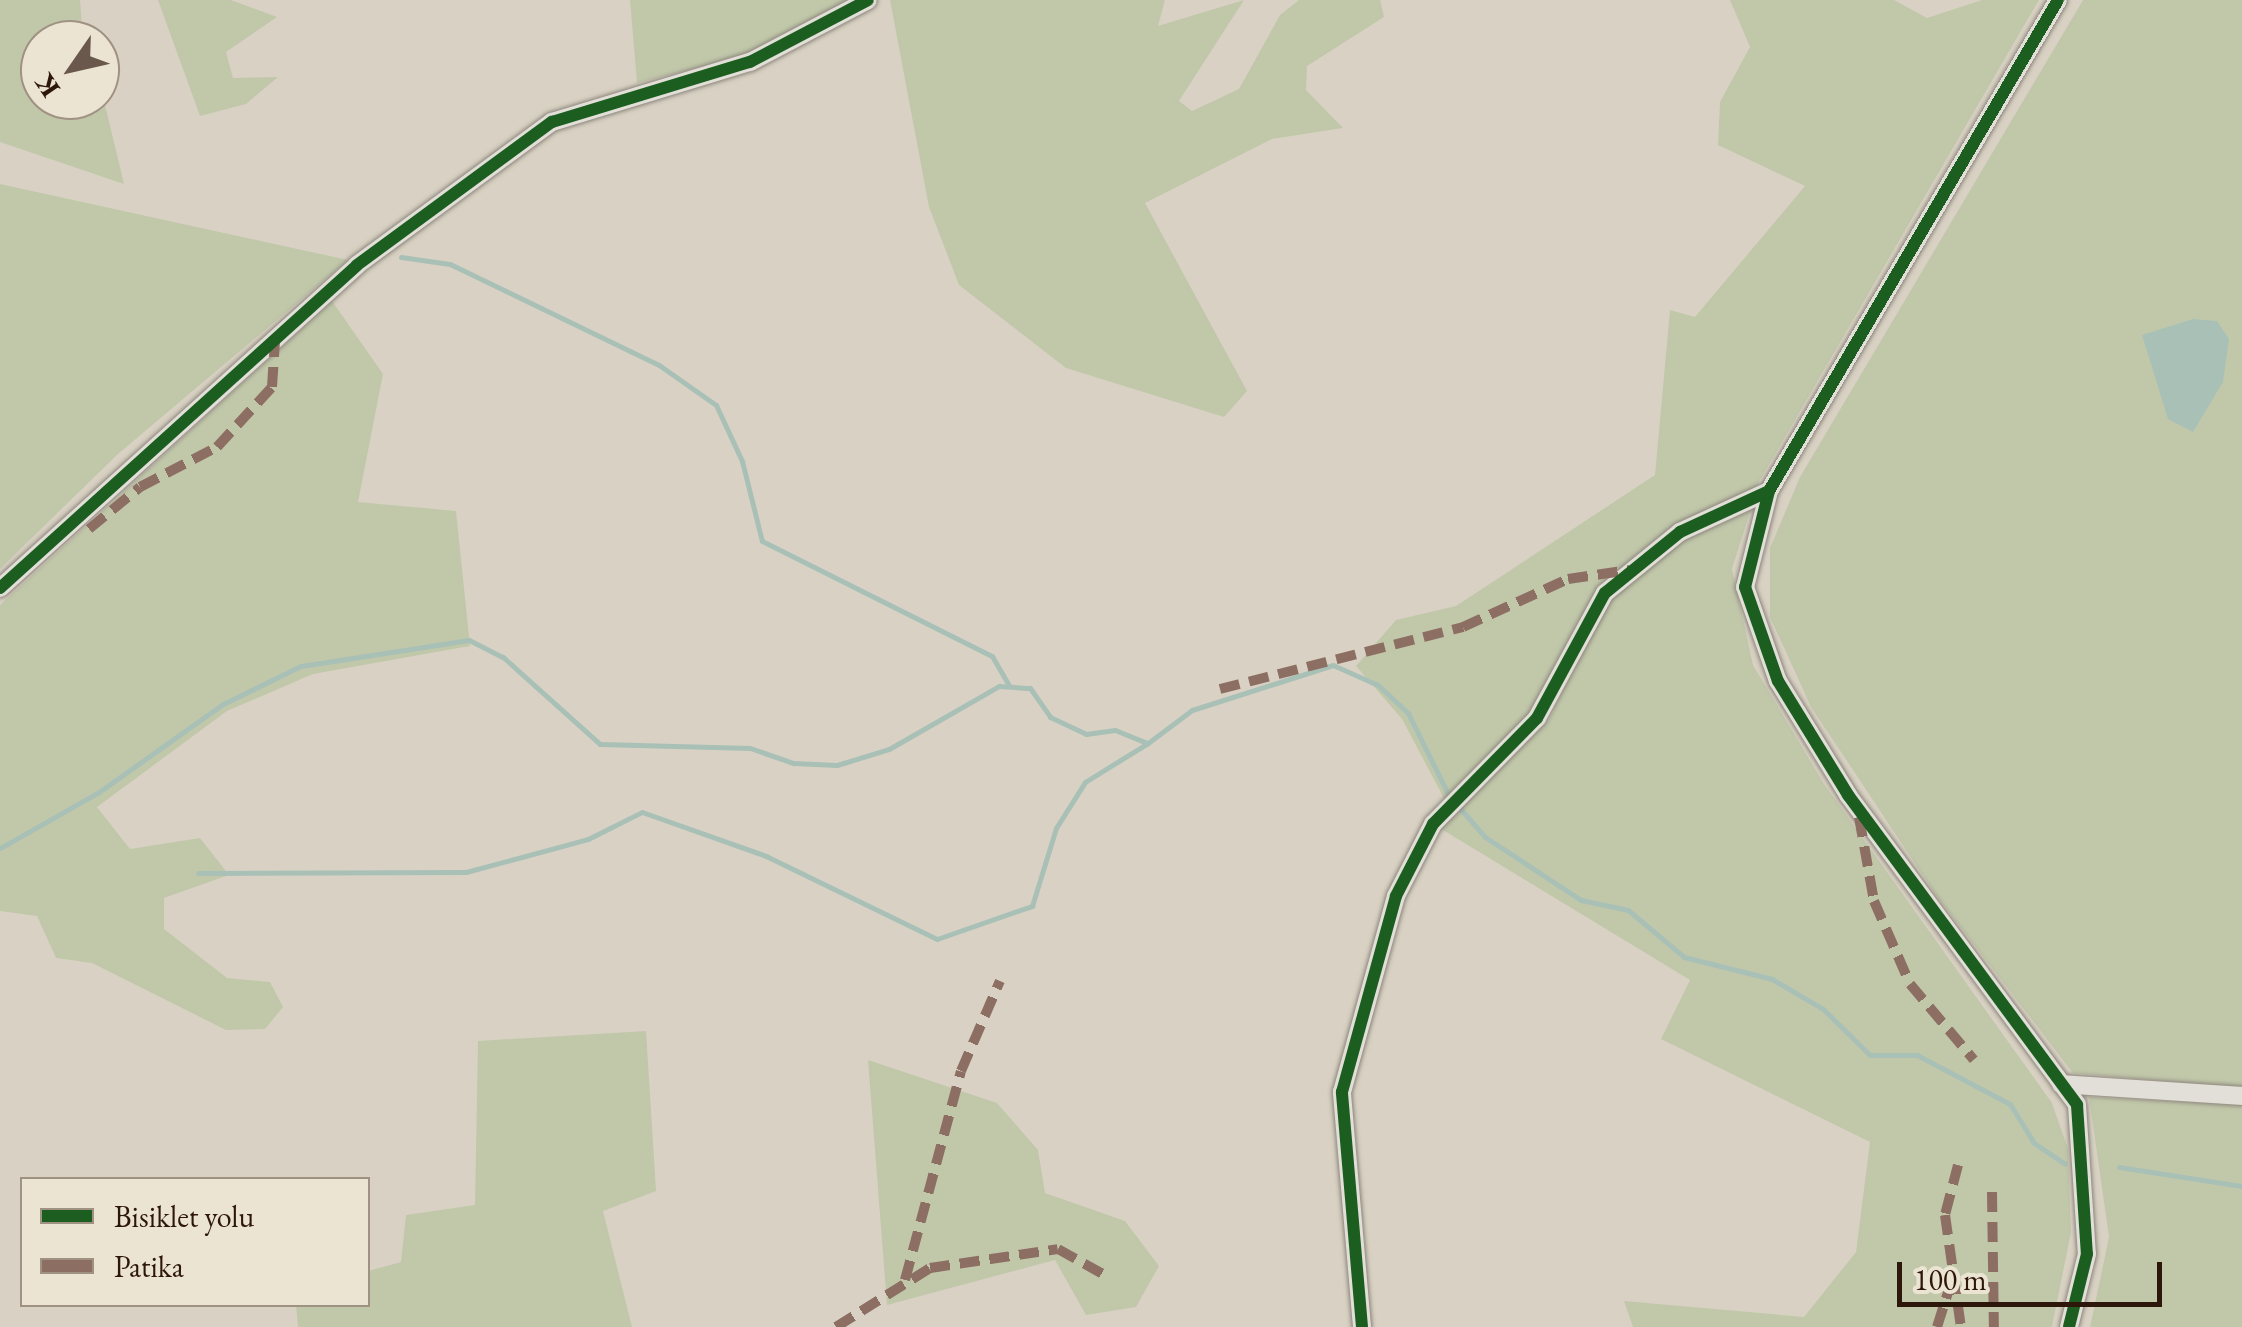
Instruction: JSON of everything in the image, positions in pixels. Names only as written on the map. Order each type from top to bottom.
[{"type":"street","points":[[0,588],[357,266],[552,122],[750,62],[868,0]]},
{"type":"street","points":[[2058,0],[1770,492],[1745,587],[1778,680],[1848,796],[2076,1105],[2086,1254],[2068,1327]]},
{"type":"street","points":[[1362,1327],[1342,1092],[1396,896],[1433,824],[1537,718],[1604,592],[1680,532],[1770,492]]},
{"type":"street","points":[[2061,1084],[2242,1096]]},
{"type":"shaded area","points":[[0,0],[80,0],[82,20],[20,20],[20,120],[109,120],[124,184],[0,142]]},
{"type":"shaded area","points":[[158,0],[231,0],[277,17],[226,52],[233,78],[278,77],[246,104],[200,116]]},
{"type":"shaded area","points":[[630,0],[853,0],[744,56],[637,83]]},
{"type":"shaded area","points":[[890,0],[1165,0],[1158,26],[1244,0],[1179,101],[1192,111],[1239,89],[1280,15],[1299,0],[1380,0],[1384,17],[1307,66],[1306,90],[1343,128],[1272,139],[1145,203],[1247,391],[1224,417],[1066,368],[959,285],[929,207]]},
{"type":"shaded area","points":[[1730,0],[1894,0],[1927,18],[1982,0],[2039,0],[1753,492],[1677,526],[1599,585],[1530,714],[1446,802],[1402,719],[1356,666],[1396,620],[1456,606],[1655,475],[1670,310],[1695,317],[1805,186],[1718,145],[1720,102],[1750,47]]},
{"type":"shaded area","points":[[2083,0],[2242,0],[2242,1088],[2073,1073],[1936,895],[1811,707],[1770,617],[1770,548],[1800,477]]},
{"type":"shaded area","points":[[0,184],[348,260],[118,454],[0,569]]},
{"type":"shaded area","points":[[332,301],[383,374],[358,502],[456,511],[470,646],[313,674],[227,711],[97,807],[130,849],[200,838],[229,875],[164,898],[164,929],[227,978],[270,982],[283,1007],[265,1029],[226,1030],[92,963],[56,958],[37,916],[0,911],[0,605]]},
{"type":"shaded area","points":[[2193,319],[2217,321],[2229,339],[2223,382],[2193,432],[2168,419],[2142,335]]},
{"type":"shaded area","points":[[1751,509],[1732,569],[1753,665],[1824,784],[2052,1103],[2068,1149],[2071,1232],[2052,1327],[1633,1327],[1624,1301],[1804,1317],[1856,1252],[1870,1142],[1661,1039],[1690,980],[1438,827],[1549,720],[1608,596],[1684,538]]},
{"type":"shaded area","points":[[646,1031],[656,1191],[603,1211],[632,1327],[298,1327],[296,1307],[370,1307],[370,1270],[401,1262],[406,1215],[475,1205],[478,1041]]},
{"type":"shaded area","points":[[868,1060],[997,1103],[1038,1150],[1045,1193],[1125,1221],[1159,1266],[1136,1307],[1086,1315],[1055,1260],[887,1305]]},
{"type":"shaded area","points":[[2089,1097],[2242,1105],[2242,1327],[2090,1327],[2109,1237]]},
{"type":"waterway","points":[[401,257],[450,264],[659,365],[716,405],[742,461],[762,541],[992,656],[1009,685]]},
{"type":"waterway","points":[[0,848],[99,792],[223,704],[301,666],[469,640],[503,657],[600,744],[750,748],[793,763],[837,765],[889,749],[999,686],[1030,688],[1050,717],[1086,734],[1115,730],[1148,743],[1192,710],[1333,665],[1378,685],[1408,713],[1450,798]]},
{"type":"waterway","points":[[198,873],[466,872],[588,839],[642,812],[766,856],[937,939],[1032,906],[1056,828],[1085,782],[1148,743]]},
{"type":"waterway","points":[[1458,806],[1485,837],[1581,900],[1628,910],[1684,957],[1772,979],[1823,1009],[1870,1055],[1917,1055],[2010,1104],[2034,1143],[2065,1164]]},
{"type":"waterway","points":[[2119,1167],[2242,1186]]},
{"type":"marked path","points":[[89,529],[140,487],[217,447],[272,387],[275,340]]},
{"type":"marked path","points":[[1220,689],[1463,627],[1568,579],[1629,570]]},
{"type":"marked path","points":[[1859,817],[1874,901],[1910,984],[1974,1060]]},
{"type":"marked path","points":[[905,1280],[961,1071],[1000,981]]},
{"type":"marked path","points":[[1958,1165],[1945,1215],[1961,1327]]},
{"type":"marked path","points":[[1992,1192],[1994,1327]]},
{"type":"marked path","points":[[836,1327],[930,1268],[1058,1249],[1103,1274]]},
{"type":"marked path","points":[[1937,1327],[1950,1286]]},
{"type":"cycle path","points":[[0,588],[357,265],[552,122],[750,62],[868,0]]},
{"type":"cycle path","points":[[2058,0],[1769,491],[1745,587],[1778,681],[1848,795],[2077,1105],[2087,1254],[2069,1327]]},
{"type":"cycle path","points":[[1362,1327],[1342,1092],[1396,896],[1433,824],[1537,718],[1605,593],[1680,532],[1769,491]]}]
